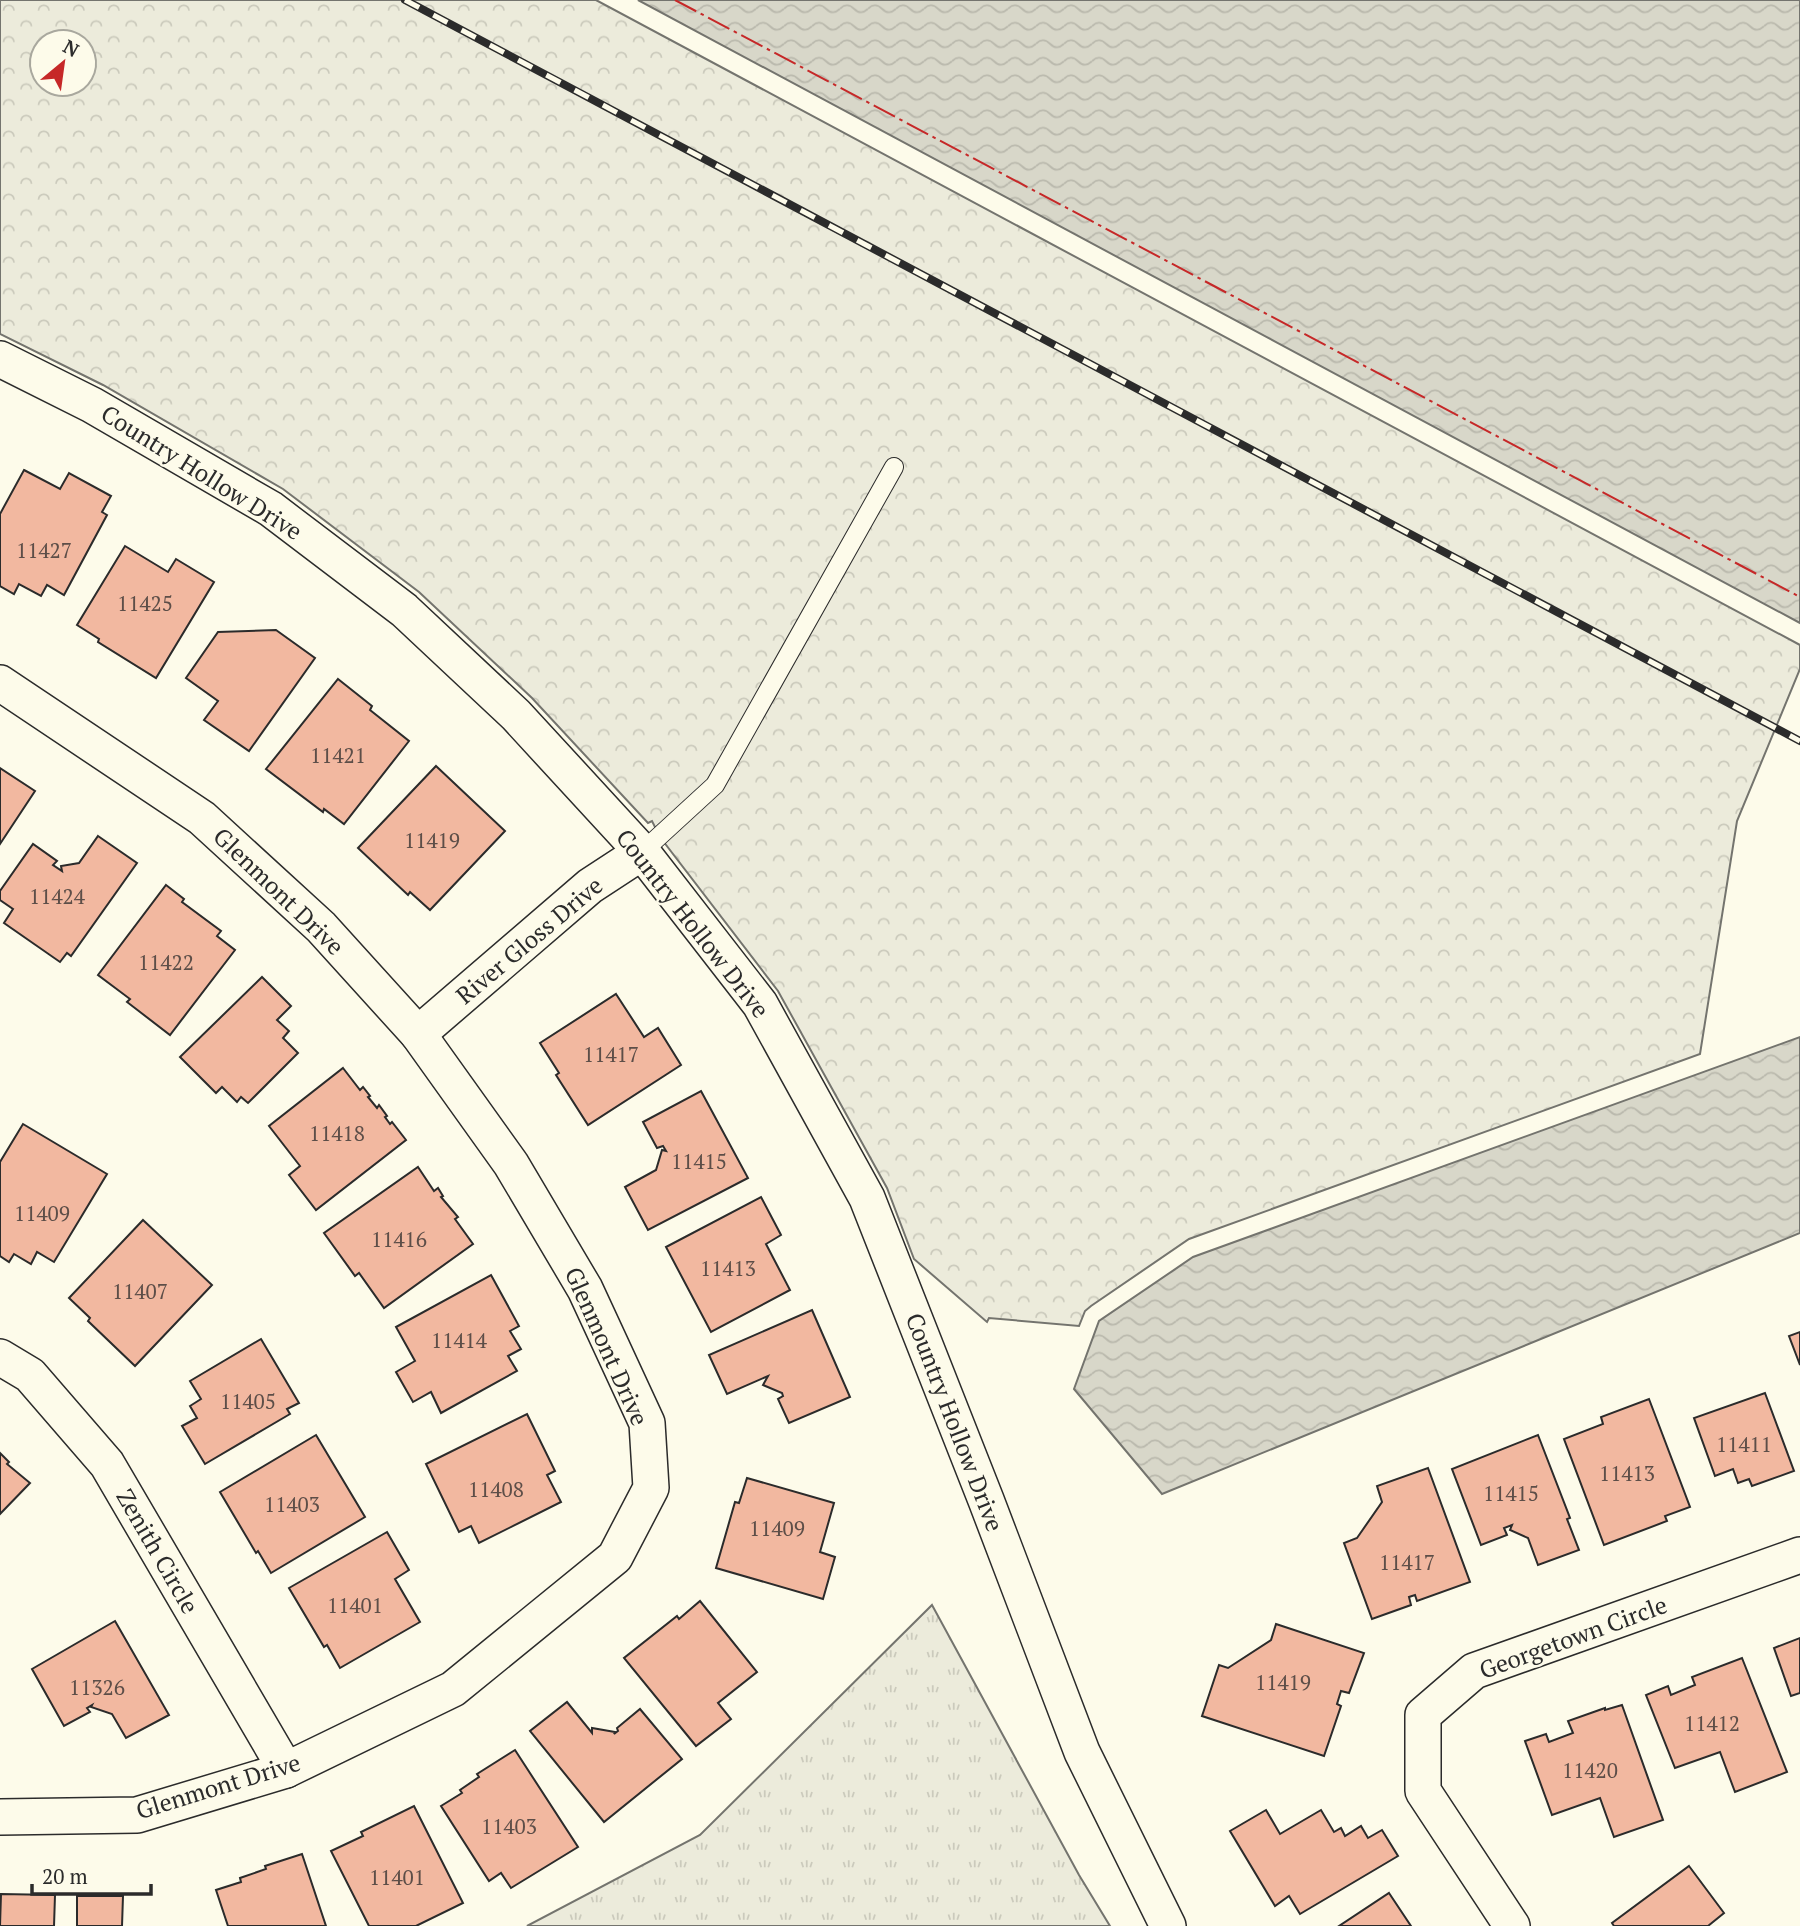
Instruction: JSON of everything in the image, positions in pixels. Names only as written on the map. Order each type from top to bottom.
[{"type":"street","name":"Country Hollow Drive","points":[[0,359],[92,405],[271,509],[404,610],[516,715],[642,852],[760,1004],[867,1198],[1082,1752],[1168,1926]]},
{"type":"street","name":"Glenmont Drive","points":[[0,683],[202,818],[321,927],[418,1034],[512,1164],[585,1289],[647,1423],[651,1488],[615,1557],[453,1689],[286,1770],[137,1815],[0,1817]]},
{"type":"street","name":"River Gloss Drive","points":[[418,1034],[590,886],[642,852]]},
{"type":"street","name":"Zenith Circle","points":[[0,1356],[30,1375],[107,1464],[286,1770]]},
{"type":"street","name":"Georgetown Circle","points":[[1512,1926],[1423,1791],[1423,1715],[1474,1671],[1800,1555]]},
{"type":"lane","points":[[642,852],[715,785],[894,467]]},
{"type":"green space","points":[[0,0],[596,0],[1800,645],[1800,669],[1737,821],[1700,1054],[1189,1239],[1091,1306],[1085,1311],[1079,1326],[989,1318],[987,1322],[914,1259],[887,1188],[778,991],[660,837],[652,821],[648,823],[532,698],[419,592],[283,489],[103,385],[0,334]]},
{"type":"green space","points":[[932,1605],[1079,1875],[1110,1926],[527,1926],[700,1835]]},
{"type":"water","points":[[638,0],[1800,0],[1800,623]]},
{"type":"water","points":[[1800,1037],[1800,1233],[1162,1494],[1074,1389],[1099,1321],[1193,1257]]},
{"type":"building","points":[[24,470],[60,489],[69,473],[111,496],[102,512],[107,515],[64,595],[47,585],[41,596],[19,584],[14,594],[0,586],[0,514]]},
{"type":"building","points":[[125,546],[168,572],[176,559],[214,582],[156,678],[98,642],[99,639],[77,625]]},
{"type":"building","points":[[276,630],[315,658],[249,751],[204,720],[218,701],[186,678],[218,632]]},
{"type":"building","points":[[338,679],[372,706],[370,710],[409,741],[344,824],[324,809],[323,812],[266,769]]},
{"type":"building","points":[[436,766],[505,831],[430,910],[410,892],[408,895],[358,848]]},
{"type":"building","points":[[0,768],[35,791],[0,844]]},
{"type":"building","points":[[98,836],[137,863],[71,956],[67,953],[60,962],[4,923],[13,909],[0,900],[0,891],[33,844],[57,861],[53,865],[62,871],[61,866],[79,863]]},
{"type":"building","points":[[166,885],[184,899],[182,902],[221,931],[217,936],[235,950],[170,1035],[127,1002],[130,999],[98,975]]},
{"type":"building","points":[[262,977],[291,1006],[277,1020],[289,1031],[283,1038],[298,1053],[248,1103],[241,1097],[237,1102],[222,1087],[216,1093],[180,1057]]},
{"type":"building","points":[[616,994],[644,1037],[658,1028],[681,1065],[588,1125],[556,1075],[559,1073],[540,1043]]},
{"type":"building","points":[[343,1068],[360,1090],[363,1087],[377,1108],[379,1105],[390,1124],[392,1122],[406,1140],[316,1210],[289,1175],[300,1166],[269,1126]]},
{"type":"building","points":[[701,1091],[748,1178],[648,1230],[625,1187],[656,1170],[662,1150],[666,1151],[663,1146],[657,1148],[643,1122]]},
{"type":"building","points":[[23,1124],[107,1174],[54,1262],[37,1252],[31,1264],[14,1254],[9,1262],[0,1256],[0,1162]]},
{"type":"building","points":[[418,1167],[434,1191],[438,1188],[443,1196],[441,1197],[458,1217],[455,1219],[473,1244],[384,1308],[359,1273],[355,1276],[324,1233]]},
{"type":"building","points":[[761,1197],[781,1235],[766,1244],[790,1290],[711,1332],[666,1247]]},
{"type":"building","points":[[143,1220],[212,1285],[135,1366],[88,1321],[90,1318],[69,1298]]},
{"type":"building","points":[[491,1275],[519,1326],[510,1331],[521,1349],[508,1356],[517,1371],[441,1413],[431,1392],[413,1402],[396,1372],[415,1361],[396,1327]]},
{"type":"building","points":[[812,1310],[850,1397],[789,1423],[778,1399],[783,1396],[782,1393],[763,1385],[768,1376],[727,1394],[709,1355]]},
{"type":"building","points":[[1800,1332],[1800,1365],[1789,1336]]},
{"type":"building","points":[[261,1339],[299,1403],[287,1409],[290,1414],[205,1464],[182,1426],[197,1418],[190,1406],[201,1399],[190,1381]]},
{"type":"building","points":[[1765,1393],[1794,1471],[1752,1486],[1749,1479],[1738,1483],[1733,1469],[1715,1476],[1694,1418]]},
{"type":"building","points":[[1649,1399],[1690,1507],[1665,1516],[1667,1521],[1604,1545],[1564,1439],[1603,1424],[1601,1417]]},
{"type":"building","points":[[527,1414],[555,1471],[547,1475],[561,1502],[479,1543],[471,1526],[459,1532],[426,1464]]},
{"type":"building","points":[[316,1435],[365,1517],[271,1573],[220,1492]]},
{"type":"building","points":[[1538,1435],[1570,1518],[1567,1519],[1579,1550],[1538,1565],[1528,1538],[1510,1530],[1512,1525],[1504,1528],[1507,1535],[1481,1545],[1452,1469]]},
{"type":"building","points":[[0,1453],[9,1462],[7,1464],[30,1483],[0,1514]]},
{"type":"building","points":[[1428,1468],[1470,1582],[1417,1601],[1415,1595],[1409,1597],[1411,1605],[1372,1619],[1344,1543],[1357,1538],[1382,1502],[1377,1486]]},
{"type":"building","points":[[747,1478],[834,1503],[820,1552],[835,1557],[823,1599],[716,1568],[735,1502],[739,1503]]},
{"type":"building","points":[[387,1532],[409,1570],[395,1579],[420,1622],[340,1668],[327,1645],[324,1647],[289,1588]]},
{"type":"building","points":[[700,1601],[757,1672],[718,1703],[731,1719],[696,1746],[624,1658]]},
{"type":"building","points":[[115,1621],[169,1715],[126,1738],[112,1714],[91,1707],[92,1705],[87,1708],[90,1712],[64,1726],[32,1669]]},
{"type":"building","points":[[1276,1624],[1364,1653],[1349,1693],[1341,1691],[1337,1704],[1341,1706],[1324,1756],[1202,1716],[1219,1665],[1228,1668],[1271,1640]]},
{"type":"building","points":[[1800,1638],[1800,1693],[1791,1696],[1774,1648]]},
{"type":"building","points":[[1742,1658],[1787,1772],[1735,1792],[1720,1752],[1675,1768],[1646,1695],[1668,1686],[1671,1695],[1695,1685],[1692,1677]]},
{"type":"building","points":[[567,1702],[592,1733],[592,1728],[615,1732],[614,1734],[618,1731],[617,1728],[640,1709],[682,1759],[604,1822],[530,1731]]},
{"type":"building","points":[[1622,1705],[1663,1820],[1614,1837],[1600,1798],[1552,1815],[1525,1741],[1546,1734],[1549,1742],[1573,1733],[1568,1721]]},
{"type":"building","points":[[515,1750],[578,1847],[511,1888],[501,1873],[489,1881],[441,1806],[462,1793],[460,1790],[479,1777],[477,1774]]},
{"type":"building","points":[[414,1806],[463,1903],[416,1926],[369,1926],[331,1851],[363,1836],[361,1832]]},
{"type":"building","points":[[1266,1810],[1280,1834],[1321,1810],[1334,1832],[1341,1828],[1345,1836],[1361,1826],[1368,1838],[1382,1830],[1398,1856],[1300,1914],[1289,1896],[1275,1906],[1230,1831]]},
{"type":"building","points":[[302,1854],[326,1926],[228,1926],[216,1890],[241,1882],[240,1878],[266,1869],[265,1866]]},
{"type":"building","points":[[1689,1866],[1724,1913],[1708,1926],[1614,1926],[1612,1923]]},
{"type":"building","points":[[1389,1893],[1411,1926],[1339,1926]]},
{"type":"building","points":[[1,1894],[55,1895],[54,1926],[0,1926]]},
{"type":"building","points":[[77,1896],[123,1896],[122,1926],[77,1926]]},
{"type":"railway","points":[[405,0],[1800,741]]},
{"type":"power","points":[[675,0],[1800,597]]}]
